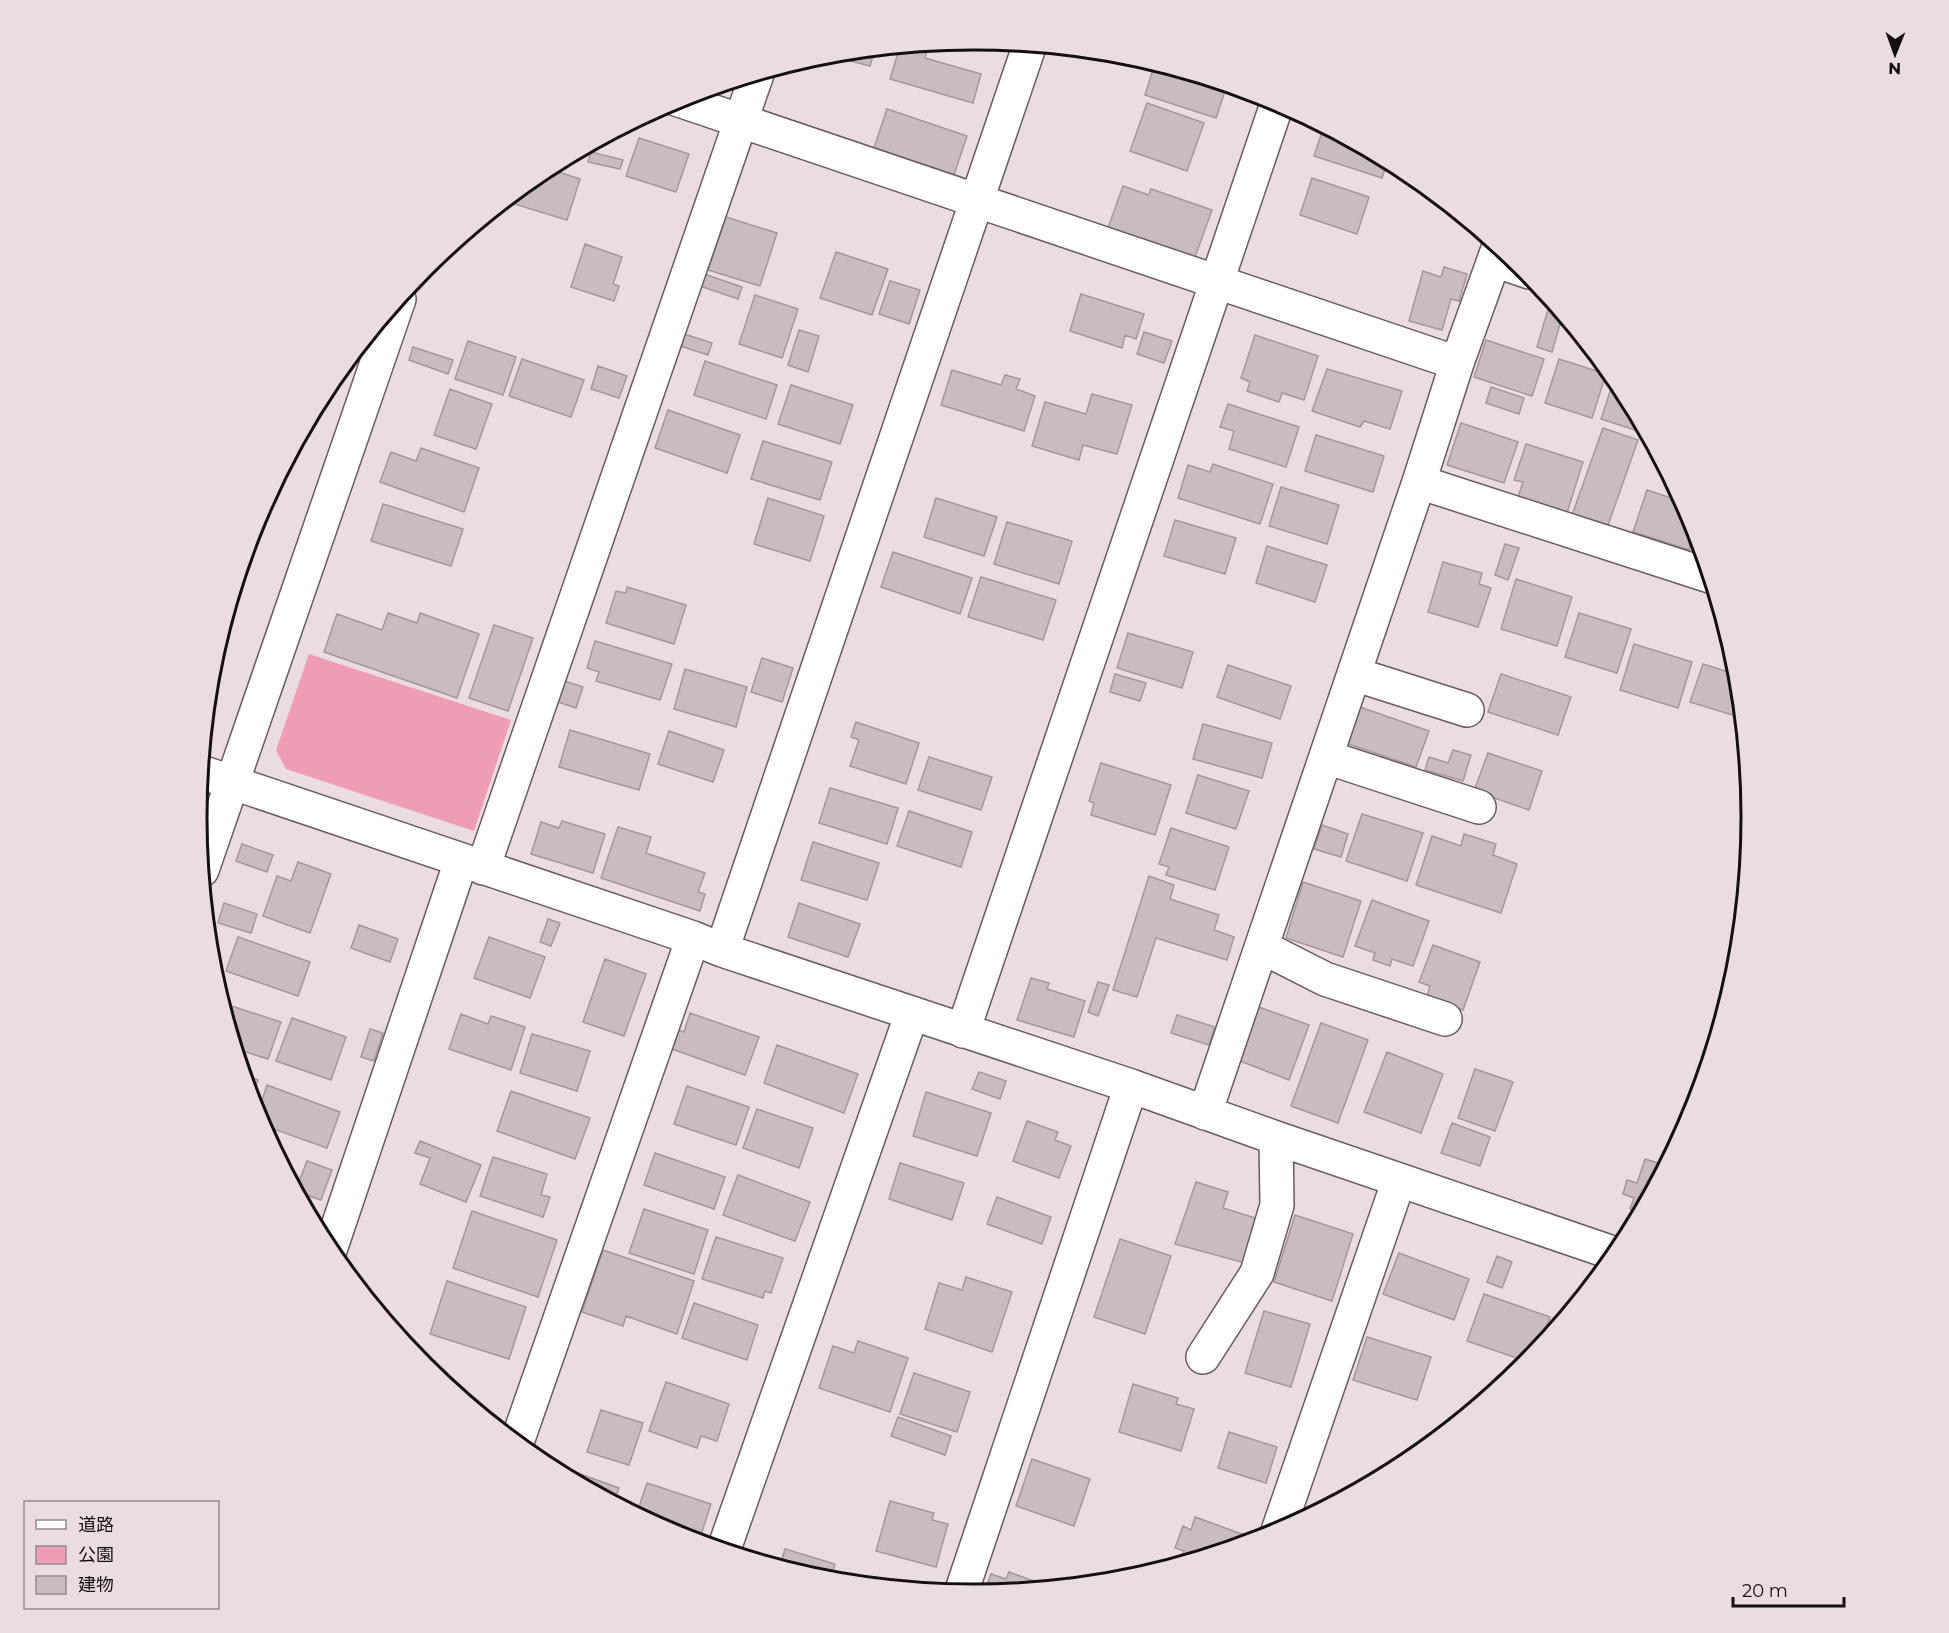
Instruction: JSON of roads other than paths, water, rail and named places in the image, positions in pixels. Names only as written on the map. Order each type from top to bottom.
[{"type":"street","points":[[520,1434],[708,944],[977,202],[1028,51]]},
{"type":"street","points":[[334,1239],[754,82]]},
{"type":"street","points":[[691,104],[1457,363]]},
{"type":"street","points":[[963,1031],[1275,111]]},
{"type":"street","points":[[1205,1113],[1496,254]]},
{"type":"street","points":[[208,832],[216,777],[391,319]]},
{"type":"street","points":[[1419,482],[1702,573]]},
{"type":"street","points":[[1354,674],[1467,710]]},
{"type":"street","points":[[1326,757],[1479,807]]},
{"type":"street","points":[[216,777],[1131,1086],[1606,1251]]},
{"type":"street","points":[[1262,947],[1325,979],[1445,1019]]},
{"type":"street","points":[[726,1542],[912,1013]]},
{"type":"street","points":[[963,1584],[1131,1086]]},
{"type":"street","points":[[1203,1357],[1257,1273],[1277,1205],[1276,1138]]},
{"type":"street","points":[[1283,1518],[1399,1180]]}]
